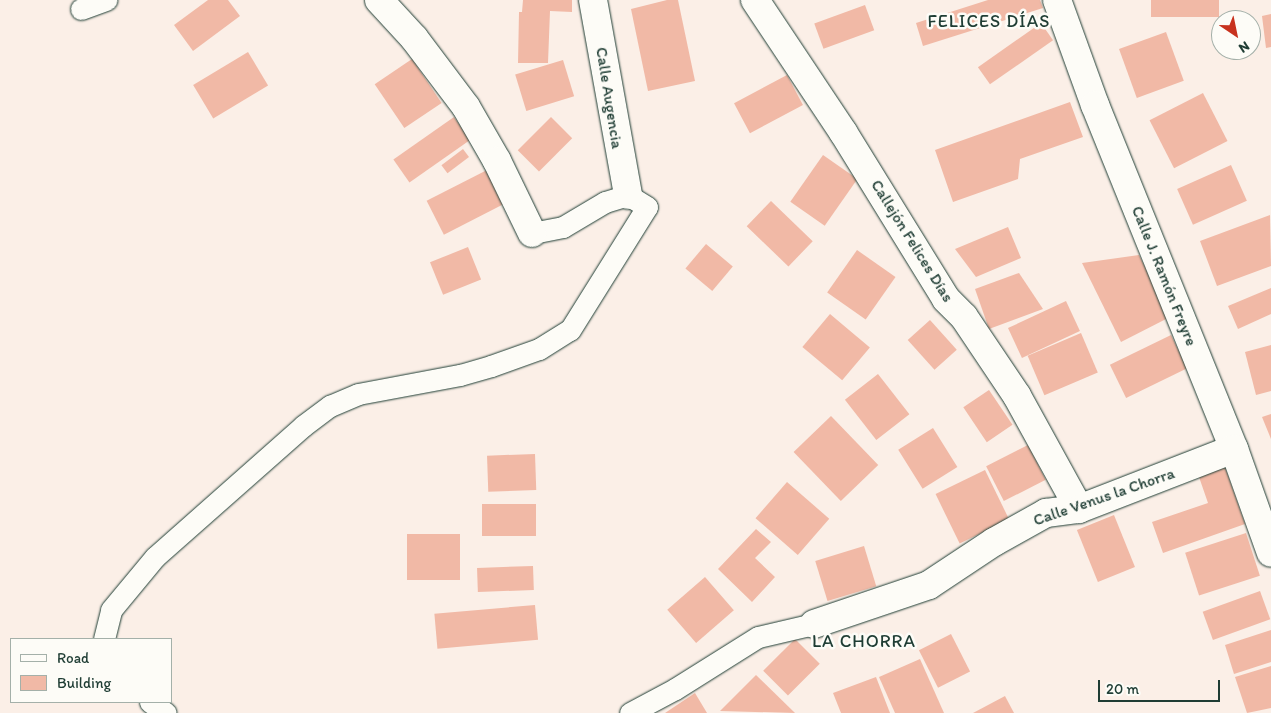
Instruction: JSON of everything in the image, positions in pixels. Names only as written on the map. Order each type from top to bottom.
[{"type":"street","points":[[379,0],[414,38],[466,107],[497,161],[532,233]]},
{"type":"street","name":"Calle Augencia","points":[[593,0],[637,201]]},
{"type":"street","name":"Callejón Felices Días","points":[[755,0],[844,132],[946,299],[964,317],[1017,396],[1079,509]]},
{"type":"street","name":"Calle J. Ramón Freyre","points":[[1057,0],[1095,105],[1234,449],[1271,553]]},
{"type":"street","name":"Calle Venus la Chorra","points":[[814,624],[929,585],[994,542],[1046,513],[1079,509],[1234,449]]},
{"type":"lane","points":[[81,10],[106,0]]},
{"type":"lane","points":[[104,638],[111,610],[155,557],[303,426],[330,406],[358,394],[460,375],[492,366],[539,349],[570,330],[637,201],[605,202],[563,227],[532,233]]},
{"type":"lane","points":[[630,713],[675,689],[758,637],[814,624]]},
{"type":"lane","points":[[151,703],[166,713]]},
{"type":"building","points":[[208,0],[228,0],[240,16],[193,51],[174,25]]},
{"type":"building","points":[[523,0],[572,0],[572,12],[550,11],[548,63],[518,63],[519,12],[522,12]]},
{"type":"building","points":[[667,0],[678,0],[695,81],[648,91],[631,9]]},
{"type":"building","points":[[988,0],[1040,0],[1043,8],[923,46],[916,23]]},
{"type":"building","points":[[1151,0],[1219,0],[1219,10],[1211,10],[1211,17],[1151,17]]},
{"type":"building","points":[[865,5],[874,30],[823,49],[814,23]]},
{"type":"building","points":[[1271,14],[1271,47],[1266,48],[1262,16]]},
{"type":"building","points":[[1041,23],[1053,40],[990,84],[978,67]]},
{"type":"building","points":[[1166,32],[1184,81],[1137,98],[1119,49]]},
{"type":"building","points":[[248,52],[268,85],[213,118],[193,85]]},
{"type":"building","points":[[412,59],[442,103],[404,128],[375,84]]},
{"type":"building","points":[[563,60],[574,96],[526,111],[515,75]]},
{"type":"building","points":[[787,75],[803,105],[750,133],[734,103]]},
{"type":"building","points":[[1203,93],[1228,141],[1174,168],[1150,120]]},
{"type":"building","points":[[1070,102],[1083,137],[1020,159],[1018,179],[953,202],[935,150]]},
{"type":"building","points":[[454,117],[470,140],[409,182],[393,159]]},
{"type":"building","points":[[551,117],[572,138],[539,171],[518,150]]},
{"type":"building","points":[[463,149],[469,157],[447,173],[441,165]]},
{"type":"building","points":[[823,155],[857,179],[825,226],[790,202]]},
{"type":"building","points":[[1231,165],[1247,201],[1193,225],[1177,189]]},
{"type":"building","points":[[489,169],[506,203],[444,235],[427,201]]},
{"type":"building","points":[[771,201],[813,241],[788,266],[747,226]]},
{"type":"building","points":[[1270,215],[1271,266],[1217,286],[1200,241]]},
{"type":"building","points":[[1008,227],[1021,258],[976,277],[955,249]]},
{"type":"building","points":[[706,244],[733,266],[712,291],[685,269]]},
{"type":"building","points":[[468,247],[481,279],[443,295],[430,262]]},
{"type":"building","points":[[857,250],[896,277],[866,320],[827,293]]},
{"type":"building","points":[[1139,255],[1170,317],[1121,342],[1082,263]]},
{"type":"building","points":[[1019,273],[1043,309],[989,329],[975,289]]},
{"type":"building","points":[[1271,288],[1271,314],[1238,329],[1228,306]]},
{"type":"building","points":[[1066,301],[1080,331],[1022,358],[1008,328]]},
{"type":"building","points":[[830,314],[870,347],[842,380],[802,347]]},
{"type":"building","points":[[930,320],[957,350],[934,370],[908,340]]},
{"type":"building","points":[[1081,333],[1098,373],[1044,395],[1028,356]]},
{"type":"building","points":[[1171,335],[1187,368],[1126,398],[1110,365]]},
{"type":"building","points":[[1271,345],[1271,391],[1256,395],[1245,352]]},
{"type":"building","points":[[878,374],[909,414],[876,440],[845,400]]},
{"type":"building","points":[[989,390],[1012,425],[987,442],[963,407]]},
{"type":"building","points":[[1271,414],[1271,439],[1262,417]]},
{"type":"building","points":[[831,416],[878,465],[841,501],[794,452]]},
{"type":"building","points":[[933,428],[957,467],[923,489],[898,450]]},
{"type":"building","points":[[1028,445],[1046,480],[1004,501],[986,466]]},
{"type":"building","points":[[535,454],[536,490],[488,492],[487,456]]},
{"type":"building","points":[[1225,467],[1245,524],[1163,553],[1152,522],[1208,503],[1199,477]]},
{"type":"building","points":[[985,470],[1009,519],[960,544],[936,494]]},
{"type":"building","points":[[787,482],[829,519],[798,555],[756,518]]},
{"type":"building","points":[[482,504],[536,504],[536,536],[482,536]]},
{"type":"building","points":[[1114,515],[1135,567],[1098,582],[1077,530]]},
{"type":"building","points":[[756,529],[771,542],[755,558],[775,577],[752,602],[718,569]]},
{"type":"building","points":[[1246,533],[1260,576],[1199,596],[1185,553]]},
{"type":"building","points":[[407,534],[460,534],[460,580],[407,580]]},
{"type":"building","points":[[864,546],[876,586],[828,601],[815,561]]},
{"type":"building","points":[[533,566],[534,590],[478,592],[477,568]]},
{"type":"building","points":[[705,577],[734,610],[696,643],[667,610]]},
{"type":"building","points":[[1260,591],[1270,619],[1213,640],[1203,612]]},
{"type":"building","points":[[535,605],[538,640],[437,649],[434,614]]},
{"type":"building","points":[[1271,630],[1271,662],[1234,674],[1225,645]]},
{"type":"building","points":[[951,634],[970,671],[938,688],[919,650]]},
{"type":"building","points":[[795,639],[820,664],[788,696],[763,671]]},
{"type":"building","points":[[920,659],[944,713],[895,713],[879,677]]},
{"type":"building","points":[[1271,666],[1271,708],[1247,713],[1235,677]]},
{"type":"building","points":[[756,675],[795,713],[720,711]]},
{"type":"building","points":[[876,677],[890,713],[841,713],[833,693]]},
{"type":"building","points":[[695,693],[707,713],[665,713]]},
{"type":"building","points":[[1005,696],[1014,713],[973,713]]},
{"type":"district","name":"FELICES DÍAS","points":[[989,21]]},
{"type":"district","name":"LA CHORRA","points":[[864,641]]}]
